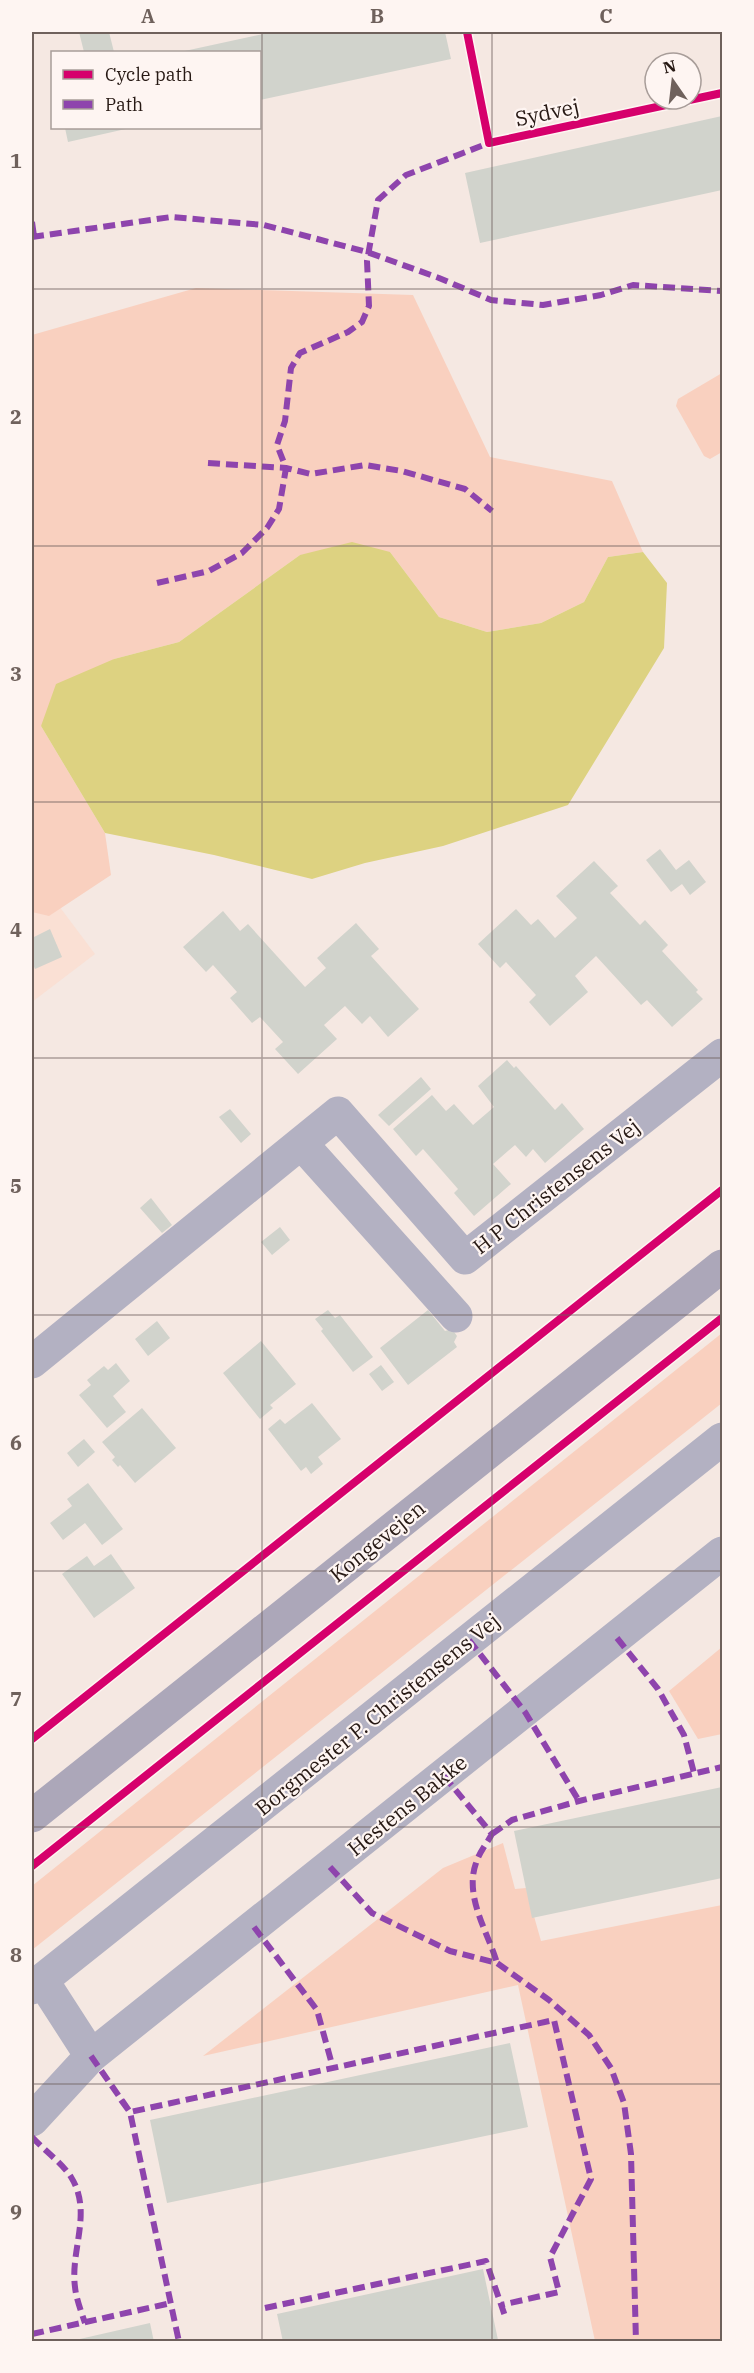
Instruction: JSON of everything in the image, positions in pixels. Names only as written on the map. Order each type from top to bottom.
[{"type":"main road","name":"Kongevejen","points":[[32,1816],[723,1266]]},
{"type":"street","name":"H P Christensens Vej","points":[[32,1362],[338,1113],[465,1258],[723,1055]]},
{"type":"street","points":[[301,1143],[456,1316]]},
{"type":"street","name":"Borgmester P. Christensens Vej","points":[[37,1984],[721,1443]]},
{"type":"street","name":"Hestens Bakke","points":[[32,2120],[91,2056],[723,1553]]},
{"type":"street","points":[[37,1984],[91,2056]]},
{"type":"shaded area","points":[[196,288],[413,295],[490,457],[612,481],[643,552],[608,557],[584,602],[541,623],[487,632],[439,617],[390,552],[300,555],[179,642],[114,659],[41,726],[105,833],[111,875],[49,916],[32,912],[32,335]]},
{"type":"shaded area","points":[[722,373],[722,452],[710,459],[704,456],[676,406],[678,399]]},
{"type":"shaded area","points":[[352,542],[390,552],[439,617],[487,632],[541,623],[584,602],[608,557],[643,552],[667,583],[664,648],[568,805],[443,846],[365,863],[312,879],[214,855],[105,833],[41,726],[56,684],[114,659],[179,642],[300,555]]},
{"type":"shaded area","points":[[32,887],[47,890],[95,954],[32,1002]]},
{"type":"shaded area","points":[[722,1333],[722,1403],[32,1950],[32,1886]]},
{"type":"shaded area","points":[[722,1647],[722,1734],[698,1739],[669,1691]]},
{"type":"shaded area","points":[[503,1843],[515,1889],[526,1888],[541,1941],[722,1905],[722,2341],[595,2341],[518,1985],[203,2056],[443,1868]]},
{"type":"building","points":[[79,32],[109,32],[114,51],[84,51]]},
{"type":"building","points":[[272,32],[445,32],[451,59],[261,100],[261,51],[185,51]]},
{"type":"building","points":[[722,116],[722,190],[480,243],[465,173]]},
{"type":"building","points":[[65,129],[126,129],[68,142]]},
{"type":"building","points":[[660,849],[676,870],[689,860],[706,882],[690,895],[682,884],[671,892],[646,860]]},
{"type":"building","points":[[594,861],[618,886],[610,893],[640,925],[645,920],[668,945],[662,951],[698,990],[696,992],[703,999],[672,1027],[647,1000],[641,1005],[596,956],[575,976],[588,992],[550,1026],[529,1002],[536,995],[506,962],[500,968],[478,944],[516,909],[531,925],[538,919],[555,938],[577,918],[556,896]]},
{"type":"building","points":[[223,911],[240,931],[248,924],[305,987],[326,968],[317,958],[356,923],[379,949],[371,956],[419,1009],[388,1037],[370,1016],[362,1024],[345,1006],[324,1025],[337,1039],[298,1074],[275,1049],[283,1042],[260,1017],[252,1023],[230,998],[237,992],[213,965],[206,972],[183,947]]},
{"type":"building","points":[[50,929],[62,957],[35,969],[32,962],[32,938]]},
{"type":"building","points":[[507,1060],[514,1068],[516,1066],[555,1110],[562,1103],[584,1129],[545,1163],[533,1149],[526,1157],[515,1145],[493,1164],[511,1184],[474,1216],[454,1193],[458,1189],[423,1149],[416,1156],[393,1129],[432,1095],[446,1111],[454,1104],[473,1125],[494,1107],[478,1086]]},
{"type":"building","points":[[421,1077],[431,1089],[389,1126],[378,1115]]},
{"type":"building","points":[[230,1109],[251,1134],[241,1143],[219,1117]]},
{"type":"building","points":[[151,1198],[172,1225],[162,1233],[140,1208]]},
{"type":"building","points":[[280,1227],[290,1240],[272,1255],[261,1242]]},
{"type":"building","points":[[328,1310],[335,1318],[340,1315],[373,1357],[353,1372],[321,1331],[323,1329],[315,1319]]},
{"type":"building","points":[[428,1310],[445,1331],[452,1329],[457,1336],[454,1342],[457,1347],[408,1385],[380,1348]]},
{"type":"building","points":[[157,1321],[170,1338],[148,1356],[135,1339]]},
{"type":"building","points":[[261,1341],[296,1384],[270,1405],[273,1408],[260,1419],[223,1373]]},
{"type":"building","points":[[116,1363],[130,1381],[113,1396],[126,1412],[107,1428],[79,1395],[91,1385],[87,1380],[104,1366],[108,1370]]},
{"type":"building","points":[[381,1365],[394,1382],[382,1391],[369,1374]]},
{"type":"building","points":[[312,1403],[341,1439],[318,1457],[323,1464],[311,1474],[306,1467],[301,1471],[268,1429],[280,1419],[285,1424]]},
{"type":"building","points":[[142,1408],[176,1448],[135,1483],[120,1465],[118,1467],[112,1460],[115,1457],[102,1442]]},
{"type":"building","points":[[84,1439],[95,1452],[78,1467],[67,1453]]},
{"type":"building","points":[[88,1483],[123,1529],[102,1545],[85,1523],[63,1540],[50,1523],[72,1506],[67,1499]]},
{"type":"building","points":[[111,1554],[135,1588],[94,1618],[62,1574],[87,1556],[94,1566]]},
{"type":"building","points":[[722,1787],[722,1878],[532,1918],[514,1831]]},
{"type":"building","points":[[510,2043],[528,2127],[167,2203],[150,2120]]},
{"type":"building","points":[[483,2269],[498,2340],[490,2342],[283,2342],[277,2314]]},
{"type":"building","points":[[150,2323],[154,2342],[71,2342],[71,2341]]},
{"type":"marked path","points":[[157,583],[209,571],[242,553],[267,528],[279,509],[286,468],[277,445],[285,421],[291,368],[300,353],[348,332],[362,322],[369,306],[367,261],[378,200],[406,175],[489,143]]},
{"type":"marked path","points":[[32,237],[171,217],[264,225],[367,252],[491,300],[543,305],[601,295],[633,285],[722,291]]},
{"type":"marked path","points":[[32,222],[34,236]]},
{"type":"marked path","points":[[208,463],[286,468],[311,474],[365,465],[402,471],[465,489],[492,511]]},
{"type":"marked path","points":[[617,1638],[658,1689],[684,1735],[694,1773]]},
{"type":"marked path","points":[[469,1640],[525,1712],[579,1801]]},
{"type":"marked path","points":[[492,1834],[512,1820],[579,1801],[722,1767]]},
{"type":"marked path","points":[[444,1776],[492,1834],[476,1863],[473,1889],[479,1914],[497,1963]]},
{"type":"marked path","points":[[330,1867],[372,1913],[450,1951],[497,1963],[549,2000],[589,2035],[611,2068],[624,2103],[631,2154],[636,2342]]},
{"type":"marked path","points":[[254,1927],[317,2010],[333,2068]]},
{"type":"marked path","points":[[121,2100],[130,2112],[554,2020],[591,2179],[550,2257],[559,2292],[501,2305]]},
{"type":"marked path","points":[[91,2056],[130,2112],[179,2342]]},
{"type":"marked path","points":[[32,2137],[67,2172],[77,2190],[81,2217],[74,2273],[75,2287],[85,2323]]},
{"type":"marked path","points":[[265,2308],[486,2261],[505,2316]]},
{"type":"marked path","points":[[32,2334],[171,2303]]},
{"type":"cycle path","name":"Sydvej","points":[[467,32],[489,143],[722,93]]},
{"type":"cycle path","points":[[32,1739],[722,1190]]},
{"type":"cycle path","points":[[32,1866],[722,1318]]}]
